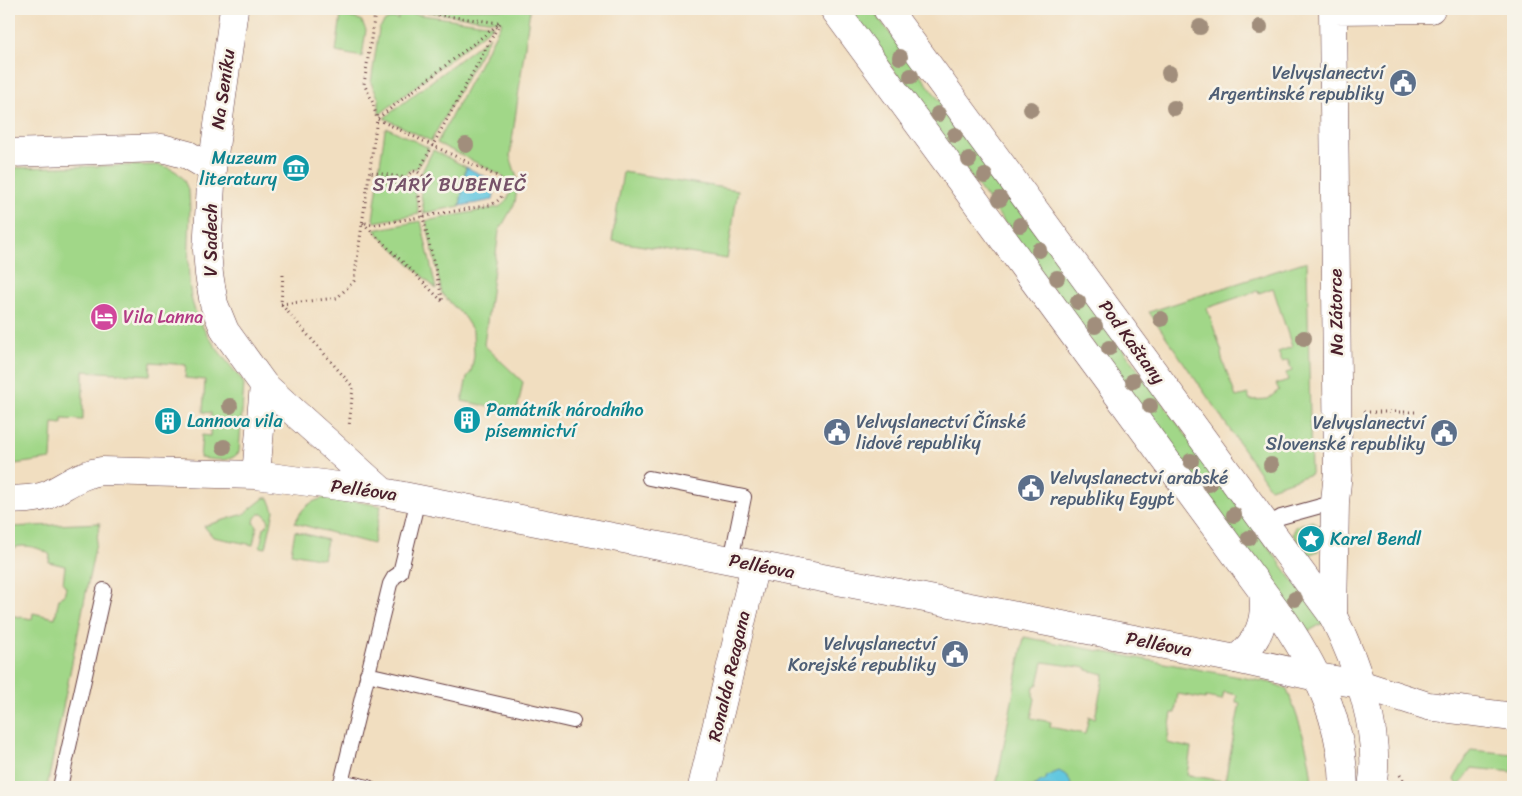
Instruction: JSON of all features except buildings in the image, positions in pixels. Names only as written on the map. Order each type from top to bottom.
[{"type":"street","name":"Na Seníku","points":[[212,169],[234,9]]},
{"type":"street","points":[[834,9],[1285,622],[1302,648],[1327,699],[1337,728],[1344,787]]},
{"type":"street","name":"Pod Kaštany","points":[[887,9],[1333,616],[1348,646],[1367,711],[1374,748],[1374,778],[1372,787]]},
{"type":"street","points":[[1333,9],[1431,9]]},
{"type":"street","name":"Na Zátorce","points":[[1333,9],[1338,472],[1335,502],[1333,616]]},
{"type":"street","points":[[9,152],[162,148],[188,156],[212,169]]},
{"type":"street","name":"V Sadech","points":[[212,169],[207,250],[208,274],[214,304],[225,331],[264,385],[382,492]]},
{"type":"street","points":[[256,475],[264,385]]},
{"type":"street","name":"Pelléova","points":[[9,500],[33,499],[46,495],[78,478],[101,471],[256,475],[382,492],[1360,684],[1428,706],[1513,717]]},
{"type":"street","name":"Ronalda Reagana","points":[[702,787],[743,562]]},
{"type":"street","points":[[1236,659],[1254,642],[1260,630],[1264,606],[1263,593]]},
{"type":"lane","points":[[649,478],[744,497],[743,562]]},
{"type":"lane","points":[[368,787],[341,784],[390,584],[394,577],[400,573],[418,499]]},
{"type":"lane","points":[[1266,525],[1281,517],[1335,502]]},
{"type":"lane","points":[[60,787],[104,590]]},
{"type":"lane","points":[[367,674],[573,721]]},
{"type":"path","points":[[9,37],[10,9]]},
{"type":"path","points":[[281,304],[337,298],[354,281],[377,119],[373,103],[364,84],[375,13],[400,10],[500,23]]},
{"type":"path","points":[[377,119],[500,23]]},
{"type":"path","points":[[418,172],[500,23]]},
{"type":"path","points":[[362,222],[373,225],[490,205],[498,202],[503,193],[502,181],[499,177],[377,119]]},
{"type":"path","points":[[408,178],[409,174],[413,171],[423,176],[424,181],[417,186]]},
{"type":"path","points":[[369,172],[408,178]]},
{"type":"path","points":[[408,178],[410,183],[417,186]]},
{"type":"path","points":[[362,222],[443,302],[417,186]]},
{"type":"path","points":[[282,275],[281,304],[353,387],[348,435],[340,453]]},
{"type":"path","points":[[1358,412],[1416,412]]},
{"type":"green space","points":[[405,9],[530,9],[510,156],[517,178],[517,189],[515,203],[499,231],[484,345],[523,382],[517,412],[462,401],[474,356],[473,331],[464,317],[442,294],[426,221],[499,207],[504,204],[509,196],[508,183],[501,175],[437,143],[502,22]]},
{"type":"green space","points":[[849,9],[872,9],[1323,623],[1304,634]]},
{"type":"green space","points":[[400,12],[494,25],[380,114],[379,99],[371,83],[379,29],[385,21],[392,18],[398,19]]},
{"type":"green space","points":[[341,15],[361,20],[366,30],[362,57],[336,52]]},
{"type":"green space","points":[[490,36],[431,141],[384,118]]},
{"type":"green space","points":[[388,128],[429,148],[417,168],[411,169],[404,175],[379,171],[385,130]]},
{"type":"green space","points":[[433,150],[466,167],[460,206],[424,213],[420,188],[426,184],[427,180],[422,172]]},
{"type":"green space","name":"Vila Lanna","points":[[159,165],[175,171],[184,181],[189,192],[189,284],[194,309],[205,331],[244,384],[239,452],[235,456],[226,459],[200,458],[202,435],[210,436],[211,413],[203,412],[205,380],[185,378],[186,365],[151,362],[150,375],[83,371],[83,420],[62,419],[62,424],[53,423],[51,459],[15,464],[9,389],[9,168]]},
{"type":"green space","points":[[623,172],[738,190],[727,259],[612,241]]},
{"type":"green space","points":[[379,176],[405,180],[407,185],[414,188],[419,214],[375,222],[373,219]]},
{"type":"green space","points":[[421,221],[436,289],[374,230]]},
{"type":"green space","points":[[1307,261],[1311,474],[1270,488],[1149,312]],"holes":[[[1273,288],[1292,347],[1278,352],[1282,362],[1288,360],[1292,371],[1286,373],[1288,380],[1276,384],[1279,390],[1268,399],[1250,400],[1248,394],[1236,397],[1222,359],[1222,352],[1207,308],[1257,291],[1259,293]]]},
{"type":"green space","points":[[331,497],[381,506],[373,544],[295,523],[301,512],[309,504]]},
{"type":"green space","points":[[264,498],[269,498],[274,511],[266,548],[260,547],[264,528],[269,521],[264,514],[259,514],[255,518],[254,523],[257,526],[253,545],[213,537],[204,526],[244,514]]},
{"type":"green space","points":[[1312,521],[1318,525],[1318,551],[1308,555],[1293,534],[1296,526]]},
{"type":"green space","points":[[100,523],[47,787],[9,787],[9,615],[32,619],[33,613],[55,618],[59,598],[64,595],[66,587],[63,583],[65,566],[49,562],[50,555],[47,552],[22,546],[14,548],[12,555],[9,554],[9,527]]},
{"type":"green space","points":[[295,531],[327,540],[323,559],[291,553]]},
{"type":"green space","points":[[1024,637],[1272,683],[1287,689],[1307,749],[1312,787],[1074,787],[1045,782],[1034,787],[996,787]],"holes":[[[1043,662],[1087,668],[1087,670],[1104,674],[1095,718],[1089,717],[1085,734],[1050,727],[1051,722],[1031,718],[1035,699],[1033,695],[1034,686],[1038,684]],[[1224,692],[1237,695],[1236,702],[1240,703],[1225,781],[1187,775],[1191,748],[1167,743],[1172,713],[1175,713],[1178,694],[1222,700]]]},
{"type":"green space","points":[[1471,750],[1513,754],[1513,772],[1472,768],[1459,786],[1454,779]]},
{"type":"water","points":[[466,167],[496,182],[493,200],[460,206]]},
{"type":"water","points":[[1059,771],[1068,777],[1071,786],[1074,787],[1034,787],[1041,781],[1045,781],[1047,776]]},
{"type":"place","name":"Velvyslanectví Argentinské republiky","points":[[1403,83]]},
{"type":"place","name":"Muzeum literatury","points":[[296,168]]},
{"type":"place","name":"Vila Lanna","points":[[104,317]]},
{"type":"place","name":"Památník národního písemnictví","points":[[467,420]]},
{"type":"place","name":"Lannova vila","points":[[168,421]]},
{"type":"place","name":"Velvyslanectví Čínské lidové republiky","points":[[837,432]]},
{"type":"place","name":"Velvyslanectví Slovenské republiky","points":[[1444,433]]},
{"type":"place","name":"Velvyslanectví arabské republiky Egypt","points":[[1031,488]]},
{"type":"place","name":"Karel Bendl","points":[[1311,539]]},
{"type":"place","name":"Velvyslanectví Korejské republiky","points":[[955,654]]},
{"type":"district","name":"STARÝ BUBENEČ","points":[[450,184]]}]
